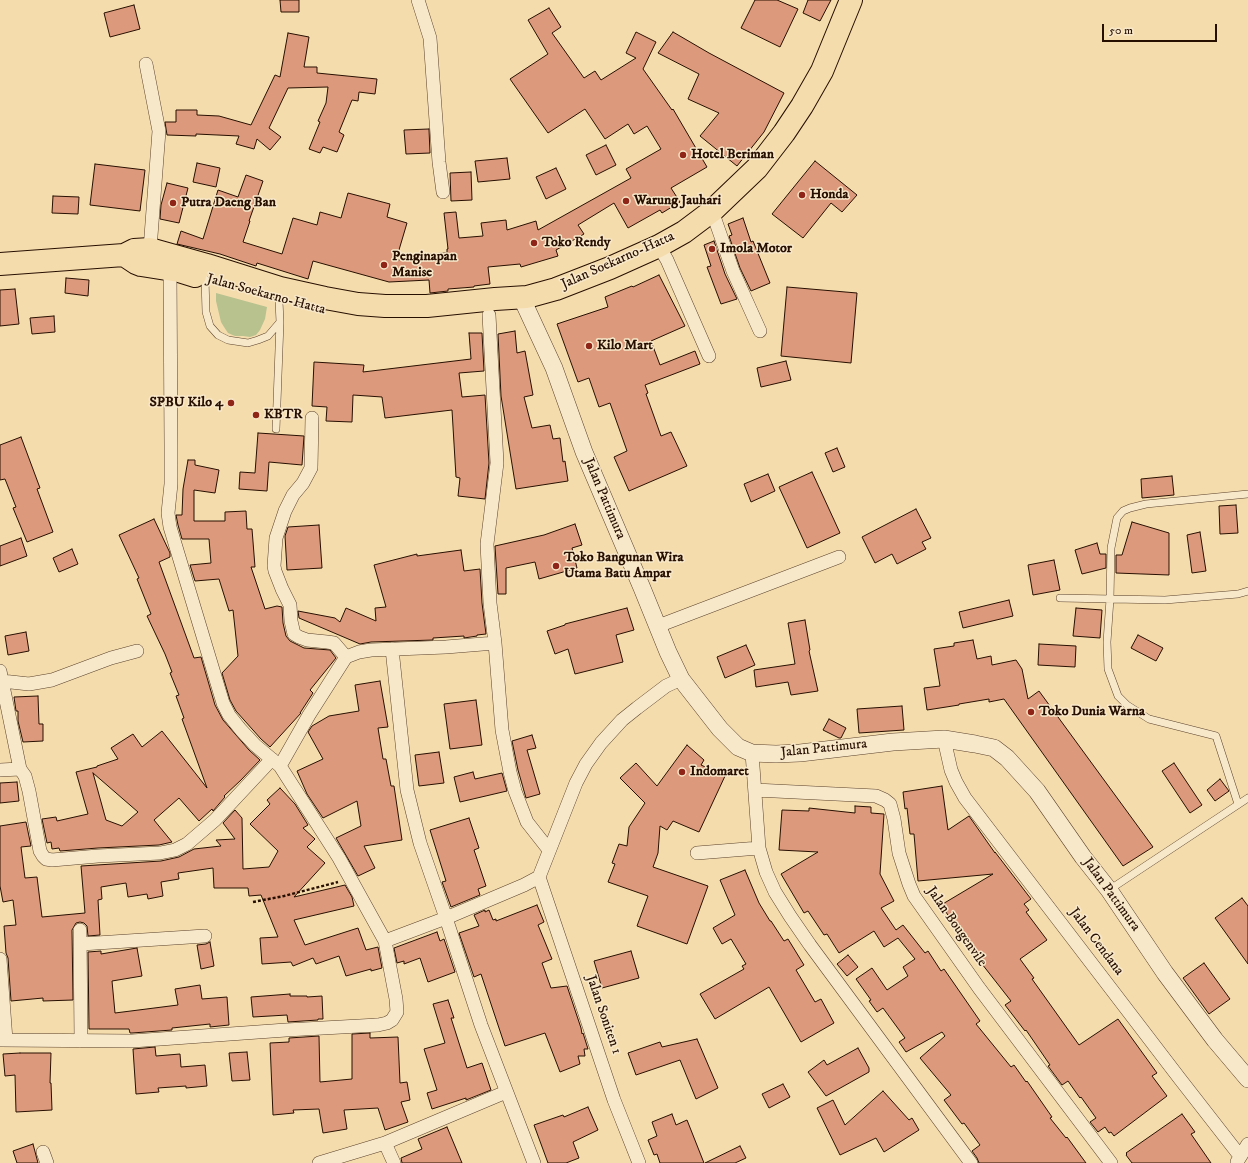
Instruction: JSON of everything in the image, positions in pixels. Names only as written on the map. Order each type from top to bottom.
[{"type":"highway","name":"Jalan Soekarno-Hatta","points":[[124,255],[141,265],[179,271],[255,293],[280,304],[309,310],[387,320],[489,315],[523,299],[556,289],[610,268],[658,246],[684,232],[712,211],[757,168],[784,133],[802,106],[822,70],[851,0]]},
{"type":"highway","name":"Jalan Soekarno-Hatta","points":[[0,264],[124,255],[134,250],[150,249],[206,265],[280,304],[325,298],[358,304],[385,306],[427,306],[523,299]]},
{"type":"street","points":[[418,0],[430,38],[439,162],[443,192]]},
{"type":"street","points":[[146,64],[159,131],[150,249]]},
{"type":"street","points":[[712,211],[733,271],[760,331]]},
{"type":"street","points":[[658,246],[666,260],[709,356]]},
{"type":"street","points":[[0,958],[3,1040],[132,1041],[378,1025],[392,1020],[397,1012],[385,941],[321,829],[276,762],[255,745],[241,730],[229,715],[223,703],[170,527],[168,513],[171,484],[170,270]]},
{"type":"street","name":"Jalan Pattimura","points":[[523,299],[554,368],[584,452],[681,679],[720,728],[738,747],[752,753],[800,753],[893,742],[944,739],[994,748],[1007,758],[1037,791],[1083,857],[1109,890],[1165,973],[1215,1040],[1248,1079]]},
{"type":"street","points":[[489,315],[497,463],[487,544],[490,603],[502,730],[515,791],[527,822],[549,850]]},
{"type":"street","points":[[312,418],[311,468],[303,483],[293,495],[285,511],[276,538],[274,566],[282,589],[290,605],[294,634],[307,640],[334,644],[346,657]]},
{"type":"street","points":[[658,626],[838,557]]},
{"type":"street","points":[[137,651],[111,658],[52,680],[29,684],[1,676],[20,769],[27,781],[40,851],[46,859],[52,860],[160,853],[175,850],[187,844],[215,820],[276,762],[309,715],[346,657],[359,652],[495,644]]},
{"type":"street","points":[[392,650],[407,790],[420,843],[481,1025],[534,1163]]},
{"type":"street","points":[[385,941],[446,918],[524,885],[539,877],[576,783],[586,764],[601,743],[622,720],[637,708],[666,686],[681,679]]},
{"type":"street","name":"Jalan Cendana","points":[[944,739],[951,770],[965,798],[1175,1073],[1238,1159]]},
{"type":"street","points":[[752,753],[759,848],[766,872],[772,885],[790,916],[971,1163]]},
{"type":"street","points":[[0,770],[20,769]]},
{"type":"street","name":"Jalan Bougenvile","points":[[755,790],[876,796],[890,804],[899,852],[914,896],[979,988],[1111,1163]]},
{"type":"street","points":[[697,853],[759,848]]},
{"type":"street","name":"Jalan Soniten 1","points":[[539,877],[614,1100],[639,1163]]},
{"type":"street","points":[[80,930],[81,1040]]},
{"type":"street","points":[[81,944],[204,936]]},
{"type":"street","points":[[319,1163],[385,1143],[506,1092]]},
{"type":"street","points":[[385,1143],[394,1163]]},
{"type":"street","points":[[1238,1159],[1248,1144]]},
{"type":"lane","points":[[205,279],[206,312],[210,326],[218,335],[228,340],[248,343],[268,336],[280,304]]},
{"type":"lane","points":[[276,429],[280,304]]},
{"type":"lane","points":[[1238,804],[1216,736],[1149,719],[1127,705],[1118,696],[1108,669],[1107,642],[1111,548],[1117,518],[1123,511],[1146,504],[1248,494]]},
{"type":"lane","points":[[1060,598],[1165,600],[1238,594],[1248,591]]},
{"type":"lane","points":[[1109,890],[1248,798]]},
{"type":"path","points":[[253,902],[350,880]]},
{"type":"green space","points":[[216,293],[267,307],[265,319],[256,335],[250,337],[235,336],[228,333],[221,322],[216,301]]},
{"type":"building","points":[[280,0],[299,0],[299,12],[281,12]]},
{"type":"building","points":[[755,0],[777,0],[798,9],[780,47],[741,28]]},
{"type":"building","points":[[808,0],[831,0],[820,21],[803,13]]},
{"type":"building","points":[[134,5],[140,29],[110,37],[104,13]]},
{"type":"building","points":[[549,8],[561,27],[552,33],[584,78],[595,71],[601,80],[636,58],[626,53],[636,32],[656,42],[643,69],[672,110],[673,109],[707,167],[671,188],[680,202],[662,213],[660,210],[628,228],[614,203],[578,225],[584,234],[556,250],[558,256],[521,267],[520,264],[488,267],[490,284],[448,289],[448,291],[430,293],[429,280],[389,282],[313,261],[308,279],[257,263],[256,266],[220,254],[177,244],[181,231],[203,239],[218,190],[238,197],[246,175],[263,181],[243,242],[282,254],[293,218],[317,225],[320,212],[341,218],[348,193],[390,204],[387,217],[407,223],[396,260],[428,258],[427,254],[447,253],[448,249],[444,213],[456,212],[459,238],[483,236],[481,223],[506,220],[507,230],[536,221],[538,230],[631,178],[626,169],[661,149],[647,126],[634,134],[628,124],[605,139],[585,109],[548,133],[510,79],[548,54],[528,20]]},
{"type":"building","points":[[673,32],[784,93],[764,132],[737,166],[700,136],[719,113],[688,99],[699,74],[658,53]]},
{"type":"building","points":[[288,33],[309,37],[304,67],[317,67],[317,73],[377,79],[375,94],[359,92],[358,101],[352,100],[339,132],[344,135],[337,152],[323,147],[320,153],[309,149],[320,122],[318,121],[326,103],[328,87],[288,88],[269,128],[281,137],[270,150],[257,139],[254,149],[236,144],[239,136],[196,134],[196,136],[167,135],[165,122],[176,122],[176,110],[197,110],[197,115],[219,116],[251,125],[275,75],[280,77]]},
{"type":"building","points":[[429,129],[430,153],[406,154],[404,130]]},
{"type":"building","points":[[606,145],[616,165],[596,175],[586,155]]},
{"type":"building","points":[[507,158],[510,179],[478,182],[475,161]]},
{"type":"building","points":[[815,161],[857,195],[842,212],[831,203],[803,238],[772,214]]},
{"type":"building","points":[[197,163],[220,168],[216,187],[193,182]]},
{"type":"building","points":[[95,164],[145,170],[140,211],[90,205]]},
{"type":"building","points":[[556,168],[566,189],[546,199],[536,177]]},
{"type":"building","points":[[471,172],[472,200],[451,201],[450,173]]},
{"type":"building","name":"Putra Daeng Ban","points":[[167,183],[188,188],[179,223],[160,219],[161,205]]},
{"type":"building","points":[[53,196],[79,197],[78,214],[52,213]]},
{"type":"building","points":[[743,218],[751,242],[753,241],[770,283],[751,291],[740,268],[729,236],[732,235],[728,224]]},
{"type":"building","points":[[714,241],[725,274],[737,299],[721,304],[707,267],[711,266],[704,245]]},
{"type":"building","points":[[659,275],[685,326],[651,341],[660,365],[695,351],[700,364],[645,385],[648,393],[646,394],[661,436],[671,432],[687,466],[629,491],[614,457],[627,451],[610,403],[599,407],[589,378],[578,382],[557,324],[608,307],[605,297],[632,286],[633,287]]},
{"type":"building","points":[[66,278],[89,280],[88,296],[65,293]]},
{"type":"building","points":[[787,287],[857,293],[851,363],[781,356]]},
{"type":"building","points":[[15,289],[19,324],[0,326],[0,290]]},
{"type":"building","points":[[54,316],[55,332],[32,334],[30,318]]},
{"type":"building","points":[[515,331],[517,353],[525,351],[533,395],[524,397],[532,428],[550,425],[553,439],[560,438],[563,462],[565,461],[568,481],[516,489],[501,396],[498,334]]},
{"type":"building","points":[[469,333],[482,333],[484,371],[459,373],[462,397],[485,395],[489,463],[485,499],[458,496],[460,478],[456,477],[452,410],[385,418],[382,397],[353,395],[352,422],[326,421],[327,407],[312,406],[314,362],[364,365],[363,372],[471,359]]},
{"type":"building","points":[[786,361],[791,380],[761,387],[757,368]]},
{"type":"building","points":[[258,433],[304,436],[302,465],[269,462],[267,491],[239,489],[240,472],[255,473]]},
{"type":"building","points":[[21,437],[40,488],[37,489],[53,532],[27,542],[13,508],[16,507],[5,479],[0,480],[0,445]]},
{"type":"building","points":[[837,448],[845,467],[833,472],[825,453]]},
{"type":"building","points":[[188,460],[195,460],[195,465],[219,470],[215,493],[194,490],[194,521],[225,521],[225,512],[246,511],[247,529],[252,529],[255,567],[251,567],[265,609],[277,606],[282,607],[286,636],[290,641],[304,648],[330,650],[336,658],[310,690],[313,693],[301,713],[270,747],[236,711],[230,700],[222,673],[238,656],[233,610],[229,611],[219,579],[195,581],[190,565],[211,563],[209,539],[182,539],[178,525],[176,515],[182,515],[183,489]]},
{"type":"building","points":[[812,472],[840,533],[807,548],[779,487]]},
{"type":"building","points":[[768,474],[775,491],[751,502],[744,484]]},
{"type":"building","points":[[1172,476],[1174,495],[1142,498],[1141,479]]},
{"type":"building","points":[[1236,505],[1238,533],[1220,534],[1219,506]]},
{"type":"building","points":[[916,509],[931,538],[922,542],[926,549],[897,564],[892,554],[875,563],[862,537]]},
{"type":"building","points":[[154,519],[170,553],[170,557],[159,562],[194,658],[201,657],[215,705],[223,720],[249,750],[260,760],[224,796],[225,797],[213,811],[212,809],[199,821],[179,798],[154,820],[172,842],[159,845],[60,851],[59,848],[52,849],[51,842],[47,843],[42,819],[56,817],[57,821],[88,814],[76,772],[97,767],[118,759],[111,748],[133,734],[142,747],[162,731],[207,788],[182,719],[184,718],[176,696],[179,695],[170,673],[172,672],[147,616],[151,614],[137,579],[139,578],[119,535]],"holes":[[[93,773],[138,812],[122,826],[106,820]]]},
{"type":"building","points":[[1132,522],[1169,533],[1169,575],[1116,573],[1116,555],[1122,555]]},
{"type":"building","points":[[575,524],[582,545],[572,548],[577,568],[539,579],[535,562],[506,568],[506,594],[498,594],[495,546],[544,535]]},
{"type":"building","points":[[319,525],[322,568],[287,570],[285,536],[288,527]]},
{"type":"building","points":[[1200,532],[1206,571],[1192,573],[1187,535]]},
{"type":"building","points":[[21,538],[27,556],[0,566],[0,546]]},
{"type":"building","points":[[1097,543],[1100,554],[1106,554],[1106,568],[1082,574],[1075,550]]},
{"type":"building","points":[[72,549],[78,564],[59,572],[53,558]]},
{"type":"building","points":[[461,550],[464,571],[480,569],[486,634],[464,638],[464,636],[433,638],[433,640],[371,642],[360,644],[299,618],[298,611],[335,618],[340,622],[346,608],[376,621],[375,608],[386,607],[374,565],[417,554],[417,556]]},
{"type":"building","points":[[1054,560],[1060,590],[1033,595],[1028,565]]},
{"type":"building","points":[[1009,600],[1013,616],[963,628],[959,612]]},
{"type":"building","points":[[627,608],[634,630],[616,635],[623,662],[575,674],[568,649],[555,654],[547,631],[565,624]]},
{"type":"building","points":[[1076,608],[1102,610],[1100,638],[1073,636]]},
{"type":"building","points":[[805,620],[809,651],[818,691],[791,695],[788,682],[756,687],[754,670],[795,664],[788,623]]},
{"type":"building","points":[[26,632],[29,651],[8,655],[5,636]]},
{"type":"building","points":[[1138,635],[1163,648],[1156,661],[1131,648]]},
{"type":"building","points":[[973,640],[977,659],[991,656],[992,665],[1016,660],[1022,669],[1028,699],[1039,691],[1153,847],[1123,866],[1004,699],[989,702],[989,699],[927,710],[924,688],[940,686],[934,649],[954,646],[954,643]]},
{"type":"building","points":[[1039,644],[1076,646],[1075,667],[1038,665]]},
{"type":"building","points":[[746,645],[755,665],[725,678],[717,657]]},
{"type":"building","points":[[380,681],[388,727],[378,728],[383,759],[386,759],[391,786],[394,786],[402,840],[364,846],[375,868],[358,876],[336,838],[361,826],[357,801],[323,818],[307,794],[297,771],[323,759],[308,732],[312,726],[329,716],[359,711],[355,685]]},
{"type":"building","points":[[38,696],[39,724],[43,724],[43,741],[23,742],[14,697]]},
{"type":"building","points":[[476,700],[482,745],[450,749],[444,704]]},
{"type":"building","points":[[902,706],[904,730],[859,733],[857,709]]},
{"type":"building","points":[[829,719],[846,728],[841,738],[823,730]]},
{"type":"building","points":[[532,735],[536,748],[527,750],[540,794],[526,798],[512,741]]},
{"type":"building","points":[[687,745],[704,760],[701,765],[725,776],[699,832],[673,821],[667,830],[660,826],[658,853],[653,867],[708,886],[687,944],[637,926],[648,896],[608,882],[615,864],[612,863],[619,844],[627,846],[629,827],[645,803],[620,778],[636,763],[657,786]]},
{"type":"building","points":[[439,752],[444,783],[419,786],[415,755]]},
{"type":"building","points":[[1174,763],[1202,805],[1190,813],[1162,771]]},
{"type":"building","points":[[473,772],[475,779],[502,773],[507,791],[460,802],[454,777]]},
{"type":"building","points":[[1220,779],[1229,791],[1215,801],[1207,790]]},
{"type":"building","points":[[17,782],[19,801],[0,803],[0,783]]},
{"type":"building","points":[[942,786],[948,830],[969,816],[995,853],[1031,899],[1024,904],[1029,910],[1026,912],[1047,940],[1020,959],[1034,978],[1032,979],[1079,1045],[1118,1019],[1157,1073],[1152,1076],[1167,1096],[1114,1136],[1111,1132],[1109,1133],[1105,1127],[1098,1132],[1090,1122],[1096,1118],[1081,1097],[1080,1098],[1068,1081],[1062,1085],[1048,1066],[1050,1065],[1026,1030],[1025,1031],[1005,1005],[1011,1001],[982,964],[941,905],[993,874],[918,881],[914,834],[910,834],[907,808],[905,809],[903,792]]},
{"type":"building","points":[[280,788],[295,804],[308,825],[303,828],[315,839],[307,847],[325,863],[294,897],[345,885],[352,897],[354,906],[294,920],[305,945],[358,928],[366,950],[378,947],[382,968],[371,971],[371,969],[346,976],[339,956],[316,964],[313,958],[293,966],[291,962],[262,964],[260,938],[278,937],[261,895],[249,896],[248,888],[214,888],[213,868],[178,873],[179,879],[161,882],[163,896],[148,899],[147,894],[128,897],[126,883],[101,887],[102,899],[98,900],[100,935],[88,936],[87,926],[80,922],[76,923],[72,930],[73,1000],[43,1001],[43,998],[11,1001],[4,926],[16,925],[13,900],[3,902],[0,886],[0,826],[26,822],[31,846],[21,847],[25,878],[37,877],[42,917],[85,913],[81,866],[161,861],[179,857],[194,849],[221,846],[216,840],[235,839],[223,823],[235,810],[242,818],[243,869],[269,867],[278,851],[250,824],[270,804],[267,800]]},
{"type":"building","points":[[855,806],[871,807],[871,813],[884,814],[880,874],[894,901],[881,908],[896,930],[903,925],[925,953],[928,951],[941,971],[944,969],[980,1021],[976,1024],[1011,1067],[1014,1065],[1026,1082],[1027,1081],[1052,1117],[1050,1118],[1066,1138],[1067,1137],[1086,1163],[979,1163],[972,1151],[980,1145],[964,1123],[962,1124],[944,1100],[951,1095],[920,1058],[945,1036],[942,1032],[906,1052],[899,1042],[905,1038],[883,1008],[877,1012],[869,1001],[871,1000],[856,979],[872,968],[887,990],[908,976],[903,967],[915,959],[898,938],[884,947],[874,931],[839,953],[827,934],[824,935],[808,911],[804,913],[781,874],[818,852],[779,850],[782,810],[809,811],[809,808],[855,813]]},
{"type":"building","points":[[469,818],[479,848],[474,850],[486,886],[478,889],[480,895],[451,907],[442,882],[446,881],[430,830]]},
{"type":"building","points":[[745,870],[759,903],[770,921],[784,941],[788,939],[804,965],[796,970],[815,1002],[821,999],[834,1023],[801,1042],[769,987],[715,1019],[700,994],[744,969],[742,966],[746,964],[731,939],[722,944],[713,928],[735,915],[720,880]]},
{"type":"building","points":[[1242,898],[1248,906],[1248,964],[1215,918]]},
{"type":"building","points":[[537,905],[544,922],[538,925],[552,959],[542,963],[551,988],[567,986],[588,1049],[584,1049],[585,1056],[578,1056],[580,1064],[560,1072],[545,1033],[505,1046],[481,974],[474,977],[459,933],[479,926],[474,915],[485,910],[485,912],[489,910],[493,920],[496,919],[496,921]]},
{"type":"building","points":[[437,932],[440,941],[444,939],[455,972],[428,982],[420,958],[404,964],[404,961],[397,963],[394,948]]},
{"type":"building","points":[[210,942],[214,966],[201,969],[197,945]]},
{"type":"building","points":[[137,948],[142,976],[112,981],[115,1013],[178,1005],[175,989],[200,985],[202,999],[227,997],[229,1025],[210,1027],[210,1024],[172,1028],[172,1030],[132,1033],[130,1033],[129,1029],[89,1029],[88,952],[101,951],[101,954]]},
{"type":"building","points":[[631,951],[639,978],[602,988],[594,961]]},
{"type":"building","points":[[848,955],[858,967],[847,976],[837,964]]},
{"type":"building","points":[[1204,963],[1230,999],[1209,1014],[1183,978]]},
{"type":"building","points":[[290,994],[290,996],[322,996],[323,1019],[288,1022],[287,1015],[253,1017],[251,997]]},
{"type":"building","points":[[448,1000],[454,1018],[451,1018],[467,1068],[482,1063],[491,1090],[466,1100],[466,1098],[432,1109],[427,1093],[437,1090],[424,1049],[445,1043],[433,1004]]},
{"type":"building","points":[[370,1033],[370,1038],[398,1037],[400,1083],[407,1082],[410,1100],[401,1102],[408,1122],[385,1130],[378,1108],[344,1110],[347,1129],[323,1133],[319,1109],[293,1110],[294,1113],[273,1115],[270,1043],[289,1042],[289,1038],[319,1036],[320,1082],[352,1079],[352,1034]]},
{"type":"building","points":[[697,1039],[718,1088],[696,1099],[680,1060],[636,1075],[628,1053],[660,1042],[662,1047]]},
{"type":"building","points":[[155,1047],[156,1056],[180,1054],[181,1067],[205,1065],[207,1086],[158,1088],[159,1092],[136,1094],[133,1049]]},
{"type":"building","points":[[858,1048],[869,1068],[869,1072],[826,1096],[808,1072],[824,1060],[827,1065]]},
{"type":"building","points":[[247,1052],[250,1080],[232,1081],[229,1053]]},
{"type":"building","points":[[51,1053],[50,1083],[52,1110],[16,1112],[15,1075],[5,1076],[3,1054]]},
{"type":"building","points":[[783,1084],[790,1097],[769,1108],[762,1094]]},
{"type":"building","points":[[883,1091],[909,1120],[912,1118],[919,1130],[884,1152],[876,1138],[840,1155],[817,1108],[833,1100],[845,1125]]},
{"type":"building","points":[[588,1107],[598,1130],[573,1142],[579,1158],[566,1163],[548,1163],[534,1125],[563,1115],[564,1117]]},
{"type":"building","points":[[672,1114],[676,1125],[687,1120],[704,1163],[660,1163],[657,1154],[654,1155],[648,1140],[657,1136],[652,1122]]},
{"type":"building","points":[[1182,1114],[1195,1132],[1191,1134],[1211,1163],[1132,1163],[1126,1153]]},
{"type":"building","points":[[447,1127],[462,1163],[402,1163],[401,1158],[422,1149],[418,1139]]},
{"type":"building","points":[[33,1144],[38,1163],[17,1163],[13,1151]]},
{"type":"building","points":[[740,1146],[746,1158],[735,1163],[705,1163]]},
{"type":"place","name":"Hotel Beriman","points":[[683,155]]},
{"type":"place","name":"Honda","points":[[802,195]]},
{"type":"place","name":"Warung Jauhari","points":[[626,201]]},
{"type":"place","name":"Putra Daeng Ban","points":[[173,203]]},
{"type":"place","name":"Toko Rendy","points":[[534,243]]},
{"type":"place","name":"Imola Motor","points":[[712,249]]},
{"type":"place","name":"Penginapan Manise","points":[[384,265]]},
{"type":"place","name":"Kilo Mart","points":[[589,346]]},
{"type":"place","name":"SPBU Kilo 4","points":[[231,403]]},
{"type":"place","name":"KBTR","points":[[256,415]]},
{"type":"place","name":"Toko Bangunan Wira Utama Batu Ampar","points":[[556,566]]},
{"type":"place","name":"Toko Dunia Warna","points":[[1031,712]]},
{"type":"place","name":"Indomaret","points":[[682,772]]}]
